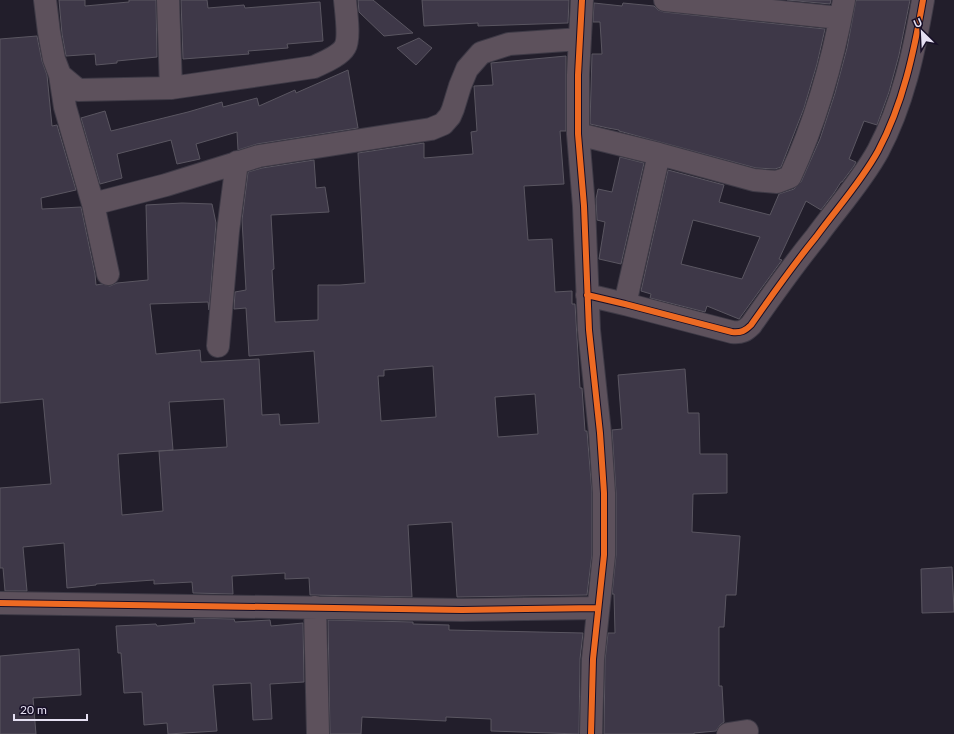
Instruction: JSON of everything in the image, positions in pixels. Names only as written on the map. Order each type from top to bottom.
[{"type":"street","points":[[46,0],[49,32],[54,59],[60,75],[66,107],[93,204],[108,274]]},
{"type":"street","points":[[168,0],[171,88]]},
{"type":"street","points":[[60,75],[78,90],[171,88],[314,67],[333,58],[345,47],[347,33],[345,0]]},
{"type":"street","points":[[582,0],[577,98],[578,134],[584,206],[587,295],[604,493],[604,555],[593,659],[591,734]]},
{"type":"street","points":[[578,134],[754,180],[777,182],[790,177],[818,106],[842,9],[665,0]]},
{"type":"street","points":[[587,295],[732,332],[740,333],[746,330],[859,183],[878,150],[894,115],[908,72],[923,0]]},
{"type":"street","points":[[93,204],[166,185],[259,156],[431,129],[443,124],[450,116],[454,109],[460,86],[467,69],[481,53],[509,44],[580,39]]},
{"type":"street","points":[[625,304],[659,154]]},
{"type":"street","points":[[218,346],[228,231],[236,162]]},
{"type":"street","points":[[0,603],[462,610],[598,608]]},
{"type":"street","points":[[315,608],[318,734]]},
{"type":"building","points":[[59,0],[85,0],[85,6],[129,2],[129,0],[156,0],[157,57],[117,61],[117,63],[96,65],[95,54],[66,56],[62,34]]},
{"type":"building","points":[[181,0],[207,0],[208,8],[244,5],[245,8],[320,2],[323,41],[287,44],[288,48],[248,51],[249,54],[183,59]]},
{"type":"building","points":[[358,0],[373,0],[413,33],[384,36],[359,12]]},
{"type":"building","points":[[422,0],[569,0],[568,23],[478,26],[478,23],[424,26]]},
{"type":"building","points":[[787,0],[831,0],[830,4]]},
{"type":"building","points":[[856,0],[910,0],[899,55],[889,92],[877,125],[864,121],[849,159],[856,162],[821,210],[806,201],[779,259],[782,260],[739,319],[707,306],[705,312],[650,298],[651,294],[641,291],[668,170],[724,185],[719,202],[770,215],[779,194],[794,189],[801,182],[820,139],[835,93],[847,48]],"holes":[[[693,220],[760,237],[742,279],[681,264]]]},
{"type":"building","points":[[594,3],[622,6],[623,3],[654,6],[658,10],[664,12],[825,29],[817,64],[804,108],[781,167],[775,169],[756,168],[619,130],[590,124],[592,54],[602,54],[600,22],[593,22]]},
{"type":"building","points":[[37,36],[42,61],[47,75],[52,126],[57,125],[76,190],[41,198],[42,209],[81,207],[96,285],[102,284],[110,286],[117,283],[148,280],[146,205],[182,203],[212,204],[216,223],[209,310],[208,302],[150,304],[156,354],[200,350],[201,362],[259,359],[262,415],[279,414],[280,425],[319,423],[314,351],[249,356],[246,308],[234,309],[235,292],[246,290],[242,220],[248,172],[262,168],[314,160],[316,188],[325,187],[329,212],[271,215],[274,269],[272,270],[275,322],[318,320],[318,285],[365,283],[358,153],[424,143],[424,158],[473,154],[471,132],[477,131],[474,86],[493,85],[491,63],[566,56],[566,131],[560,131],[564,184],[524,186],[528,240],[552,239],[555,292],[572,291],[572,304],[575,304],[580,388],[582,388],[585,431],[587,431],[592,493],[592,554],[587,595],[457,597],[452,522],[408,525],[412,597],[310,595],[309,578],[285,579],[285,573],[232,576],[233,594],[193,593],[192,582],[154,584],[154,580],[96,584],[67,588],[64,543],[23,547],[27,591],[5,591],[3,568],[0,568],[0,488],[51,484],[43,399],[0,403],[0,39]],"holes":[[[433,366],[436,417],[381,421],[378,376],[384,376],[384,370]],[[535,394],[538,434],[498,437],[495,397]],[[224,399],[227,447],[160,451],[173,450],[169,402]],[[159,451],[163,511],[122,515],[118,454]]]},
{"type":"building","points":[[419,38],[432,48],[416,65],[397,48]]},
{"type":"building","points":[[348,70],[358,128],[257,144],[238,150],[237,132],[196,144],[200,159],[177,164],[171,140],[117,154],[122,178],[100,184],[81,118],[105,111],[111,131],[222,102],[223,107],[257,98],[259,106],[295,90],[296,93]]},
{"type":"building","points":[[620,157],[644,163],[621,264],[599,259],[605,222],[597,220],[596,199],[598,189],[612,192]]},
{"type":"building","points":[[685,369],[688,413],[699,413],[700,454],[727,454],[727,493],[693,494],[692,532],[740,536],[736,595],[726,595],[724,627],[719,627],[719,686],[722,686],[724,722],[716,731],[694,734],[604,734],[605,660],[608,633],[615,633],[614,594],[612,594],[616,555],[616,493],[612,430],[622,429],[618,375]]},
{"type":"building","points":[[952,567],[954,612],[922,613],[921,569]]},
{"type":"building","points":[[194,618],[234,619],[235,622],[270,620],[271,626],[303,623],[304,682],[270,684],[272,719],[253,720],[251,683],[213,685],[217,731],[168,734],[167,723],[144,725],[142,692],[124,693],[121,653],[118,653],[116,626],[156,624],[157,626],[195,623]]},
{"type":"building","points":[[328,620],[413,622],[413,624],[449,625],[449,630],[583,633],[580,659],[579,734],[491,731],[491,719],[446,717],[446,721],[362,717],[361,734],[330,734]]},
{"type":"building","points":[[79,649],[81,695],[33,698],[36,734],[0,734],[0,656]]},
{"type":"cycle path","points":[[582,0],[578,75],[578,134],[584,206],[589,330],[600,433],[604,493],[604,555],[593,659],[591,734]]},
{"type":"cycle path","points":[[587,295],[732,332],[740,332],[749,327],[856,184],[878,151],[887,133],[901,96],[916,39],[923,0]]},
{"type":"cycle path","points":[[0,603],[462,610],[598,608]]}]
